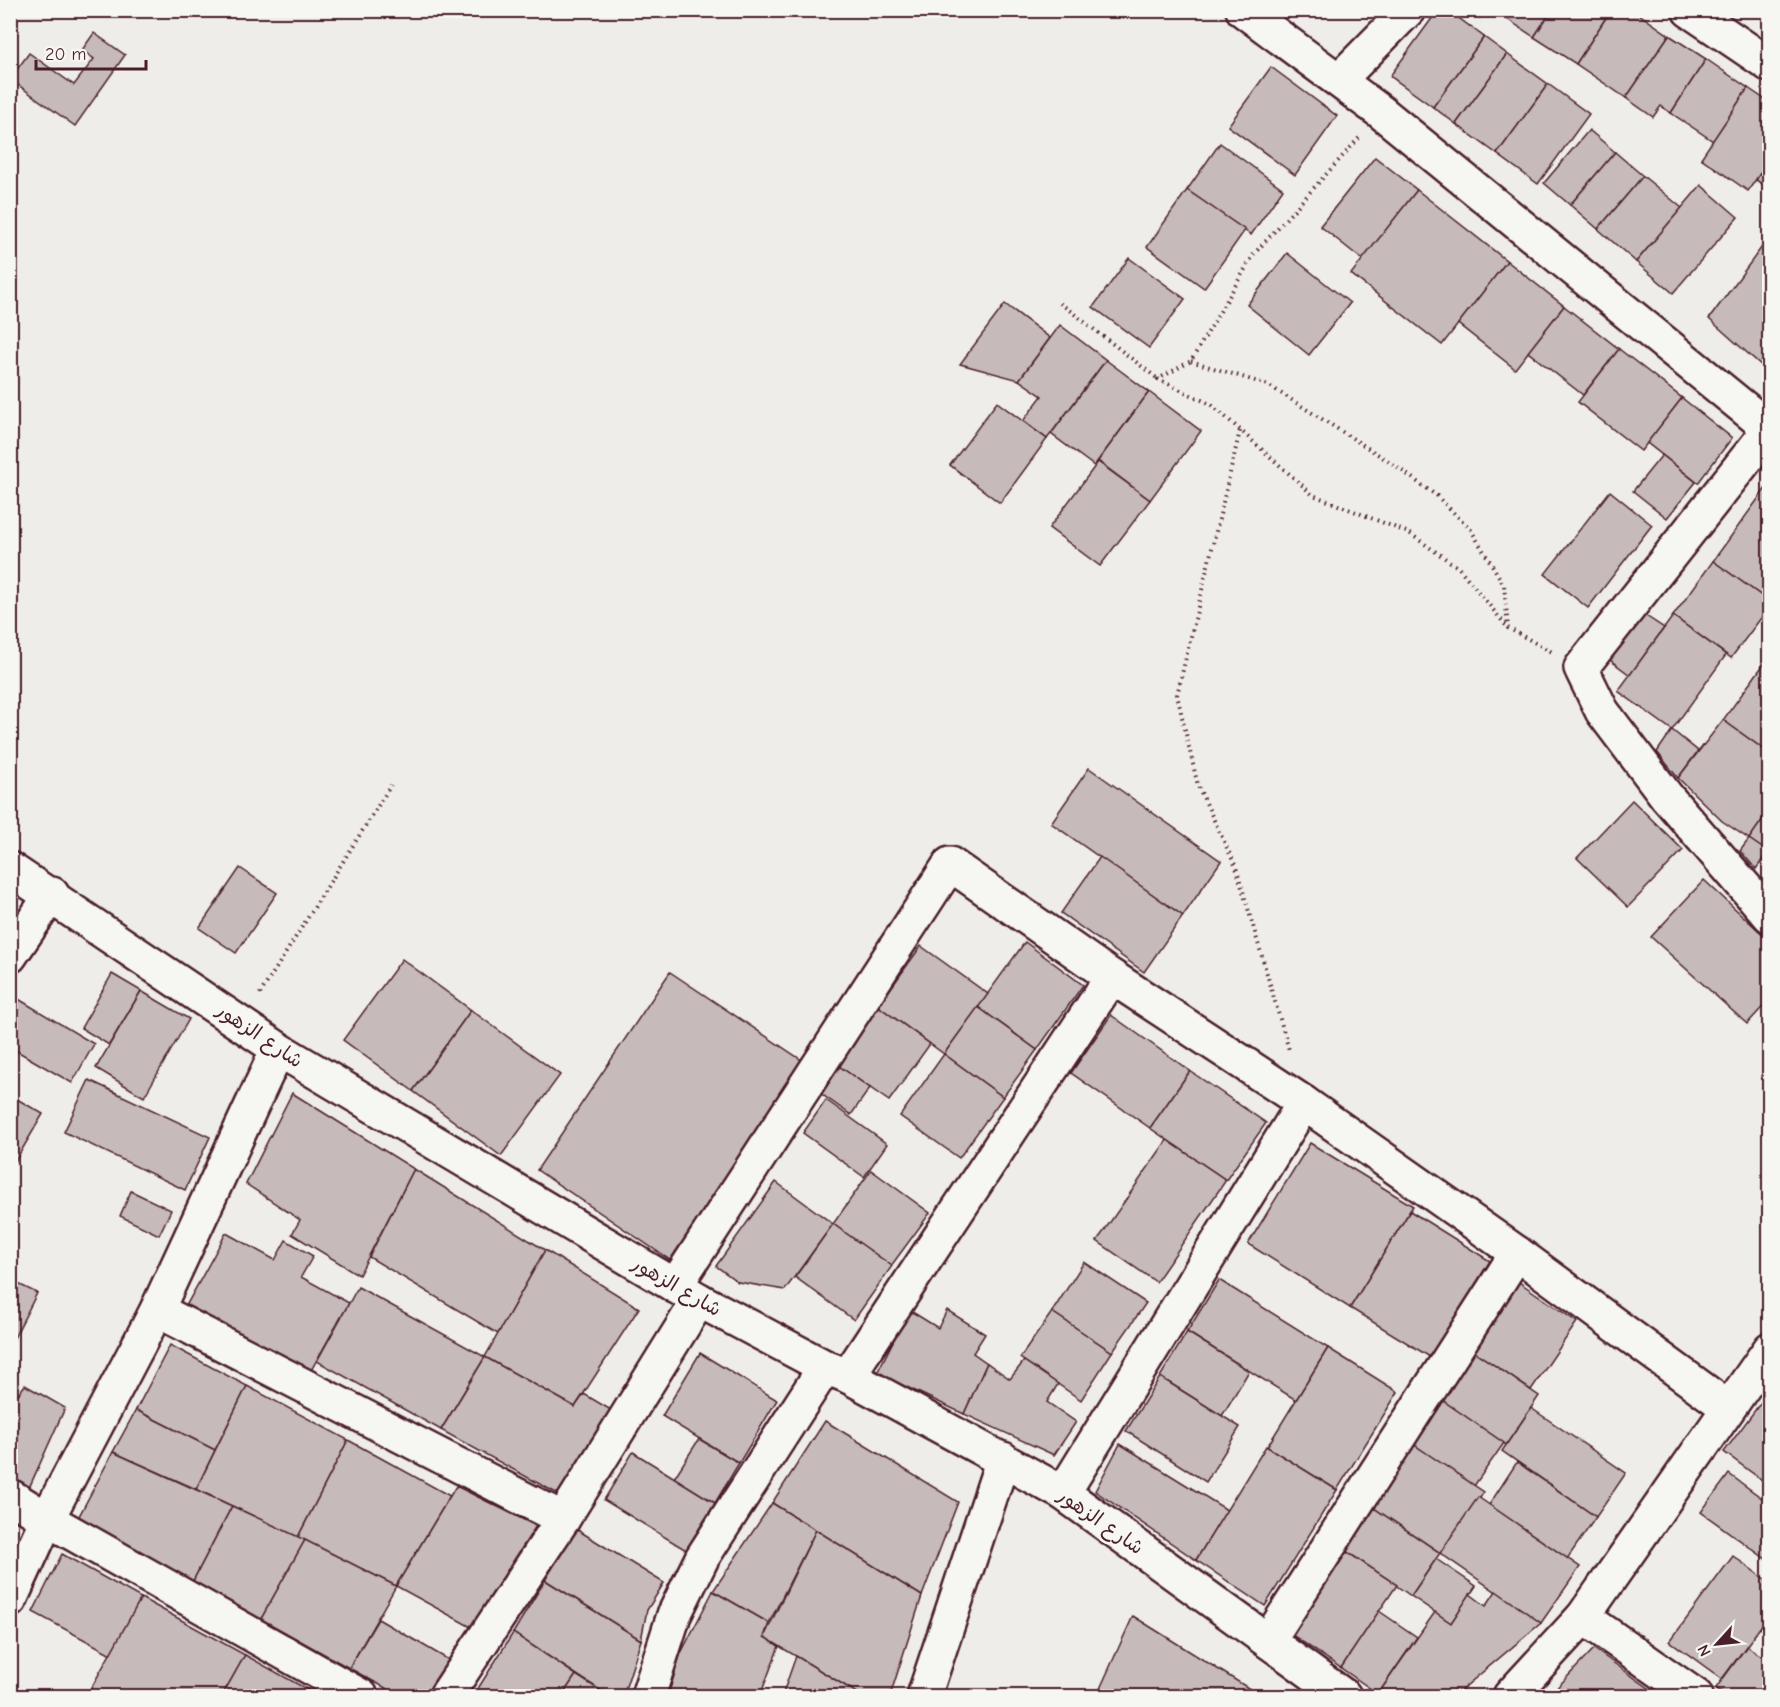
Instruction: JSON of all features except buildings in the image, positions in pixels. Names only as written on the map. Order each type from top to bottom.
[{"type":"street","points":[[1243,10],[1381,112],[1770,429],[1581,668],[1602,711],[1667,797],[1770,916]]},
{"type":"street","points":[[1340,80],[1408,10]]},
{"type":"street","points":[[1689,10],[1770,65]]},
{"type":"street","points":[[446,1696],[563,1519],[687,1293],[950,864],[1112,977],[1304,1103],[1517,1253],[1727,1407]]},
{"type":"street","name":"شارع الزهور","points":[[10,869],[52,894],[278,1048],[687,1293],[1003,1459],[1063,1493],[1268,1641],[1310,1685],[1344,1696]]},
{"type":"street","points":[[10,956],[52,894]]},
{"type":"street","points":[[648,1696],[674,1616],[702,1558],[1112,977]]},
{"type":"street","points":[[10,1600],[47,1519],[157,1310],[278,1048]]},
{"type":"street","points":[[1063,1493],[1304,1103]]},
{"type":"street","points":[[1268,1641],[1517,1253]]},
{"type":"street","points":[[157,1310],[563,1519]]},
{"type":"street","points":[[1510,1696],[1583,1617],[1727,1407],[1770,1349]]},
{"type":"street","points":[[924,1696],[1003,1459]]},
{"type":"street","points":[[10,1496],[361,1696]]},
{"type":"street","points":[[1583,1617],[1696,1696]]},
{"type":"path","points":[[1158,379],[1191,362],[1254,254],[1381,112]]},
{"type":"path","points":[[1060,303],[1158,379],[1212,405],[1313,495],[1409,533],[1459,568],[1508,628],[1581,668]]},
{"type":"path","points":[[1191,362],[1268,385],[1390,462],[1437,496],[1471,530],[1504,585],[1508,628]]},
{"type":"path","points":[[1240,431],[1177,695],[1198,786],[1236,867],[1304,1103]]},
{"type":"path","points":[[242,1023],[392,785]]}]
